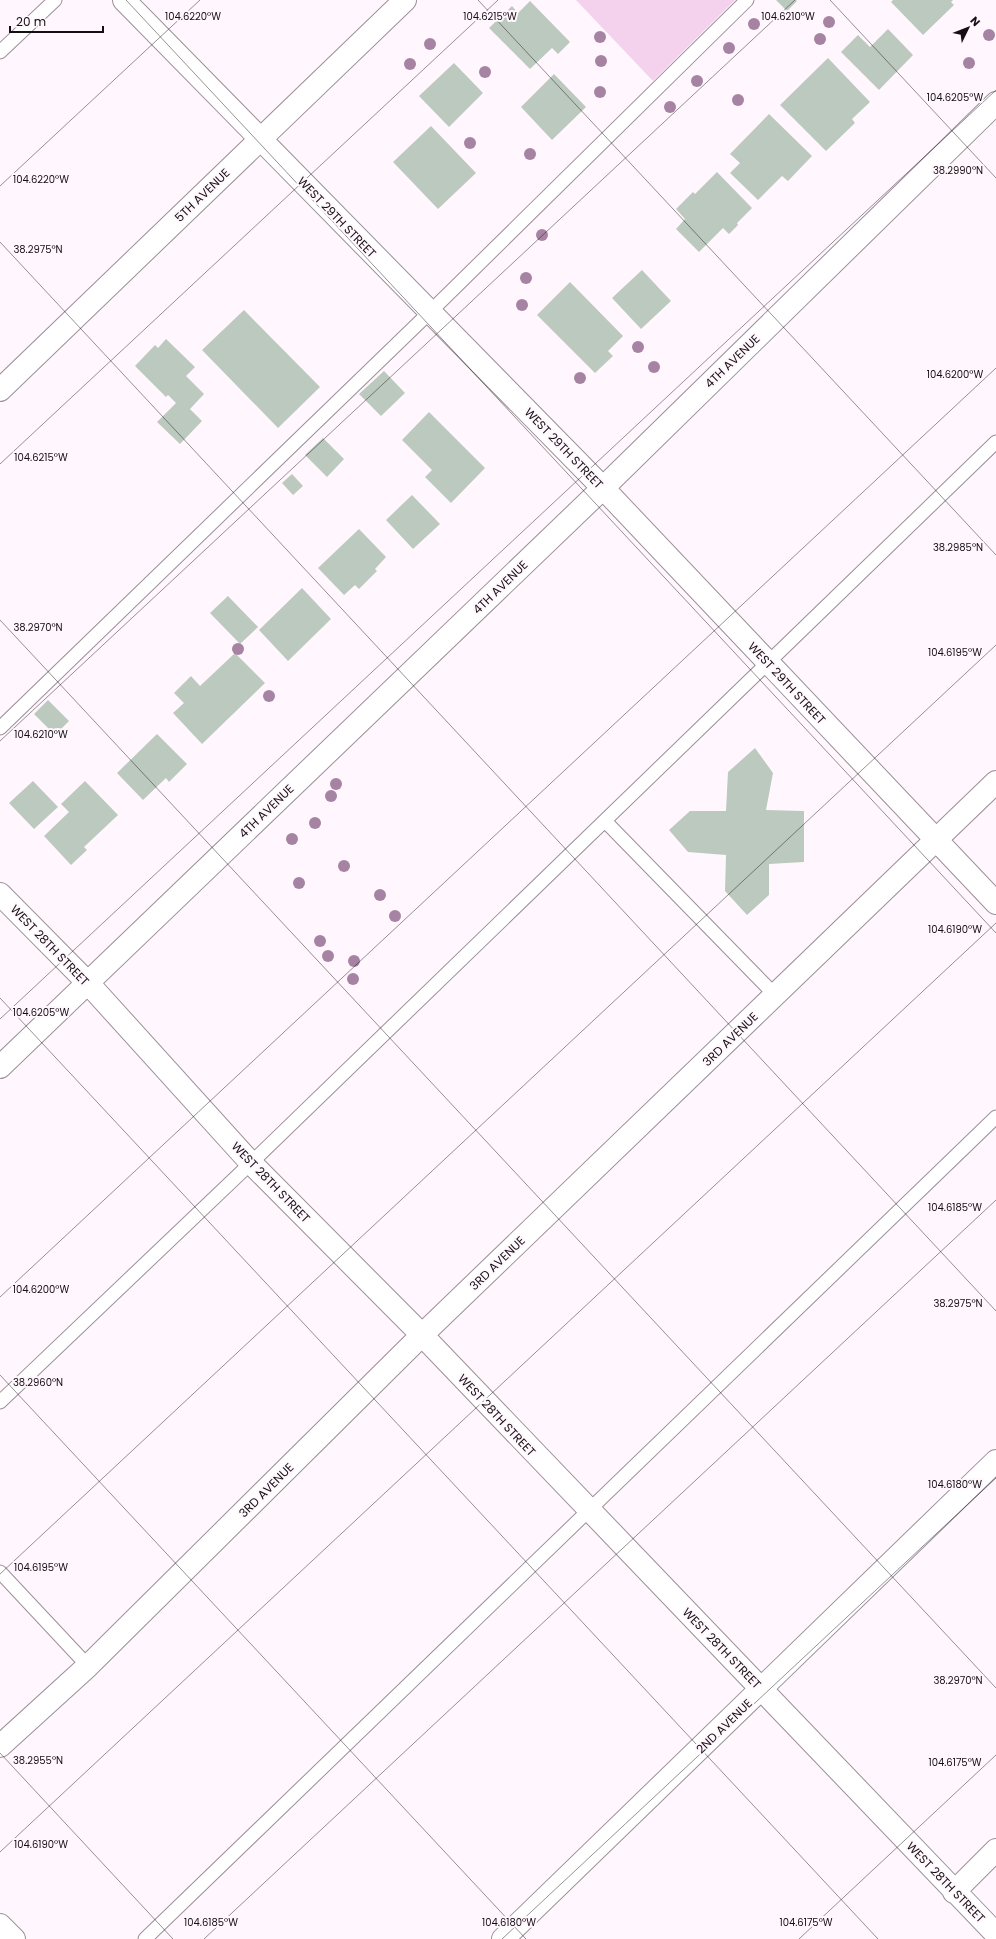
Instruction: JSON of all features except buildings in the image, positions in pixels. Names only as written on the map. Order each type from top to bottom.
[{"type":"street","name":"WEST 29TH STREET","points":[[124,0],[603,488],[935,841],[996,903]]},
{"type":"street","name":"5TH AVENUE","points":[[0,390],[405,0]]},
{"type":"street","name":"4TH AVENUE","points":[[0,1067],[603,488],[996,103]]},
{"type":"street","name":"3RD AVENUE","points":[[0,1746],[88,1666],[422,1335],[996,782]]},
{"type":"street","name":"WEST 28TH STREET","points":[[0,894],[87,982],[251,1163],[422,1335],[954,1892],[996,1934]]},
{"type":"street","name":"2ND AVENUE","points":[[503,1939],[762,1690],[996,1461]]},
{"type":"street","points":[[954,1892],[996,1850]]},
{"type":"street","points":[[0,1925],[14,1939]]},
{"type":"lane","points":[[0,52],[55,0]]},
{"type":"lane","points":[[0,728],[430,312],[747,0]]},
{"type":"lane","points":[[0,1402],[251,1163],[996,442]]},
{"type":"lane","points":[[605,821],[775,995]]},
{"type":"lane","points":[[145,1939],[996,1118]]},
{"type":"lane","points":[[0,1572],[88,1666]]},
{"type":"shaded area","points":[[576,0],[735,0],[653,81]]}]
